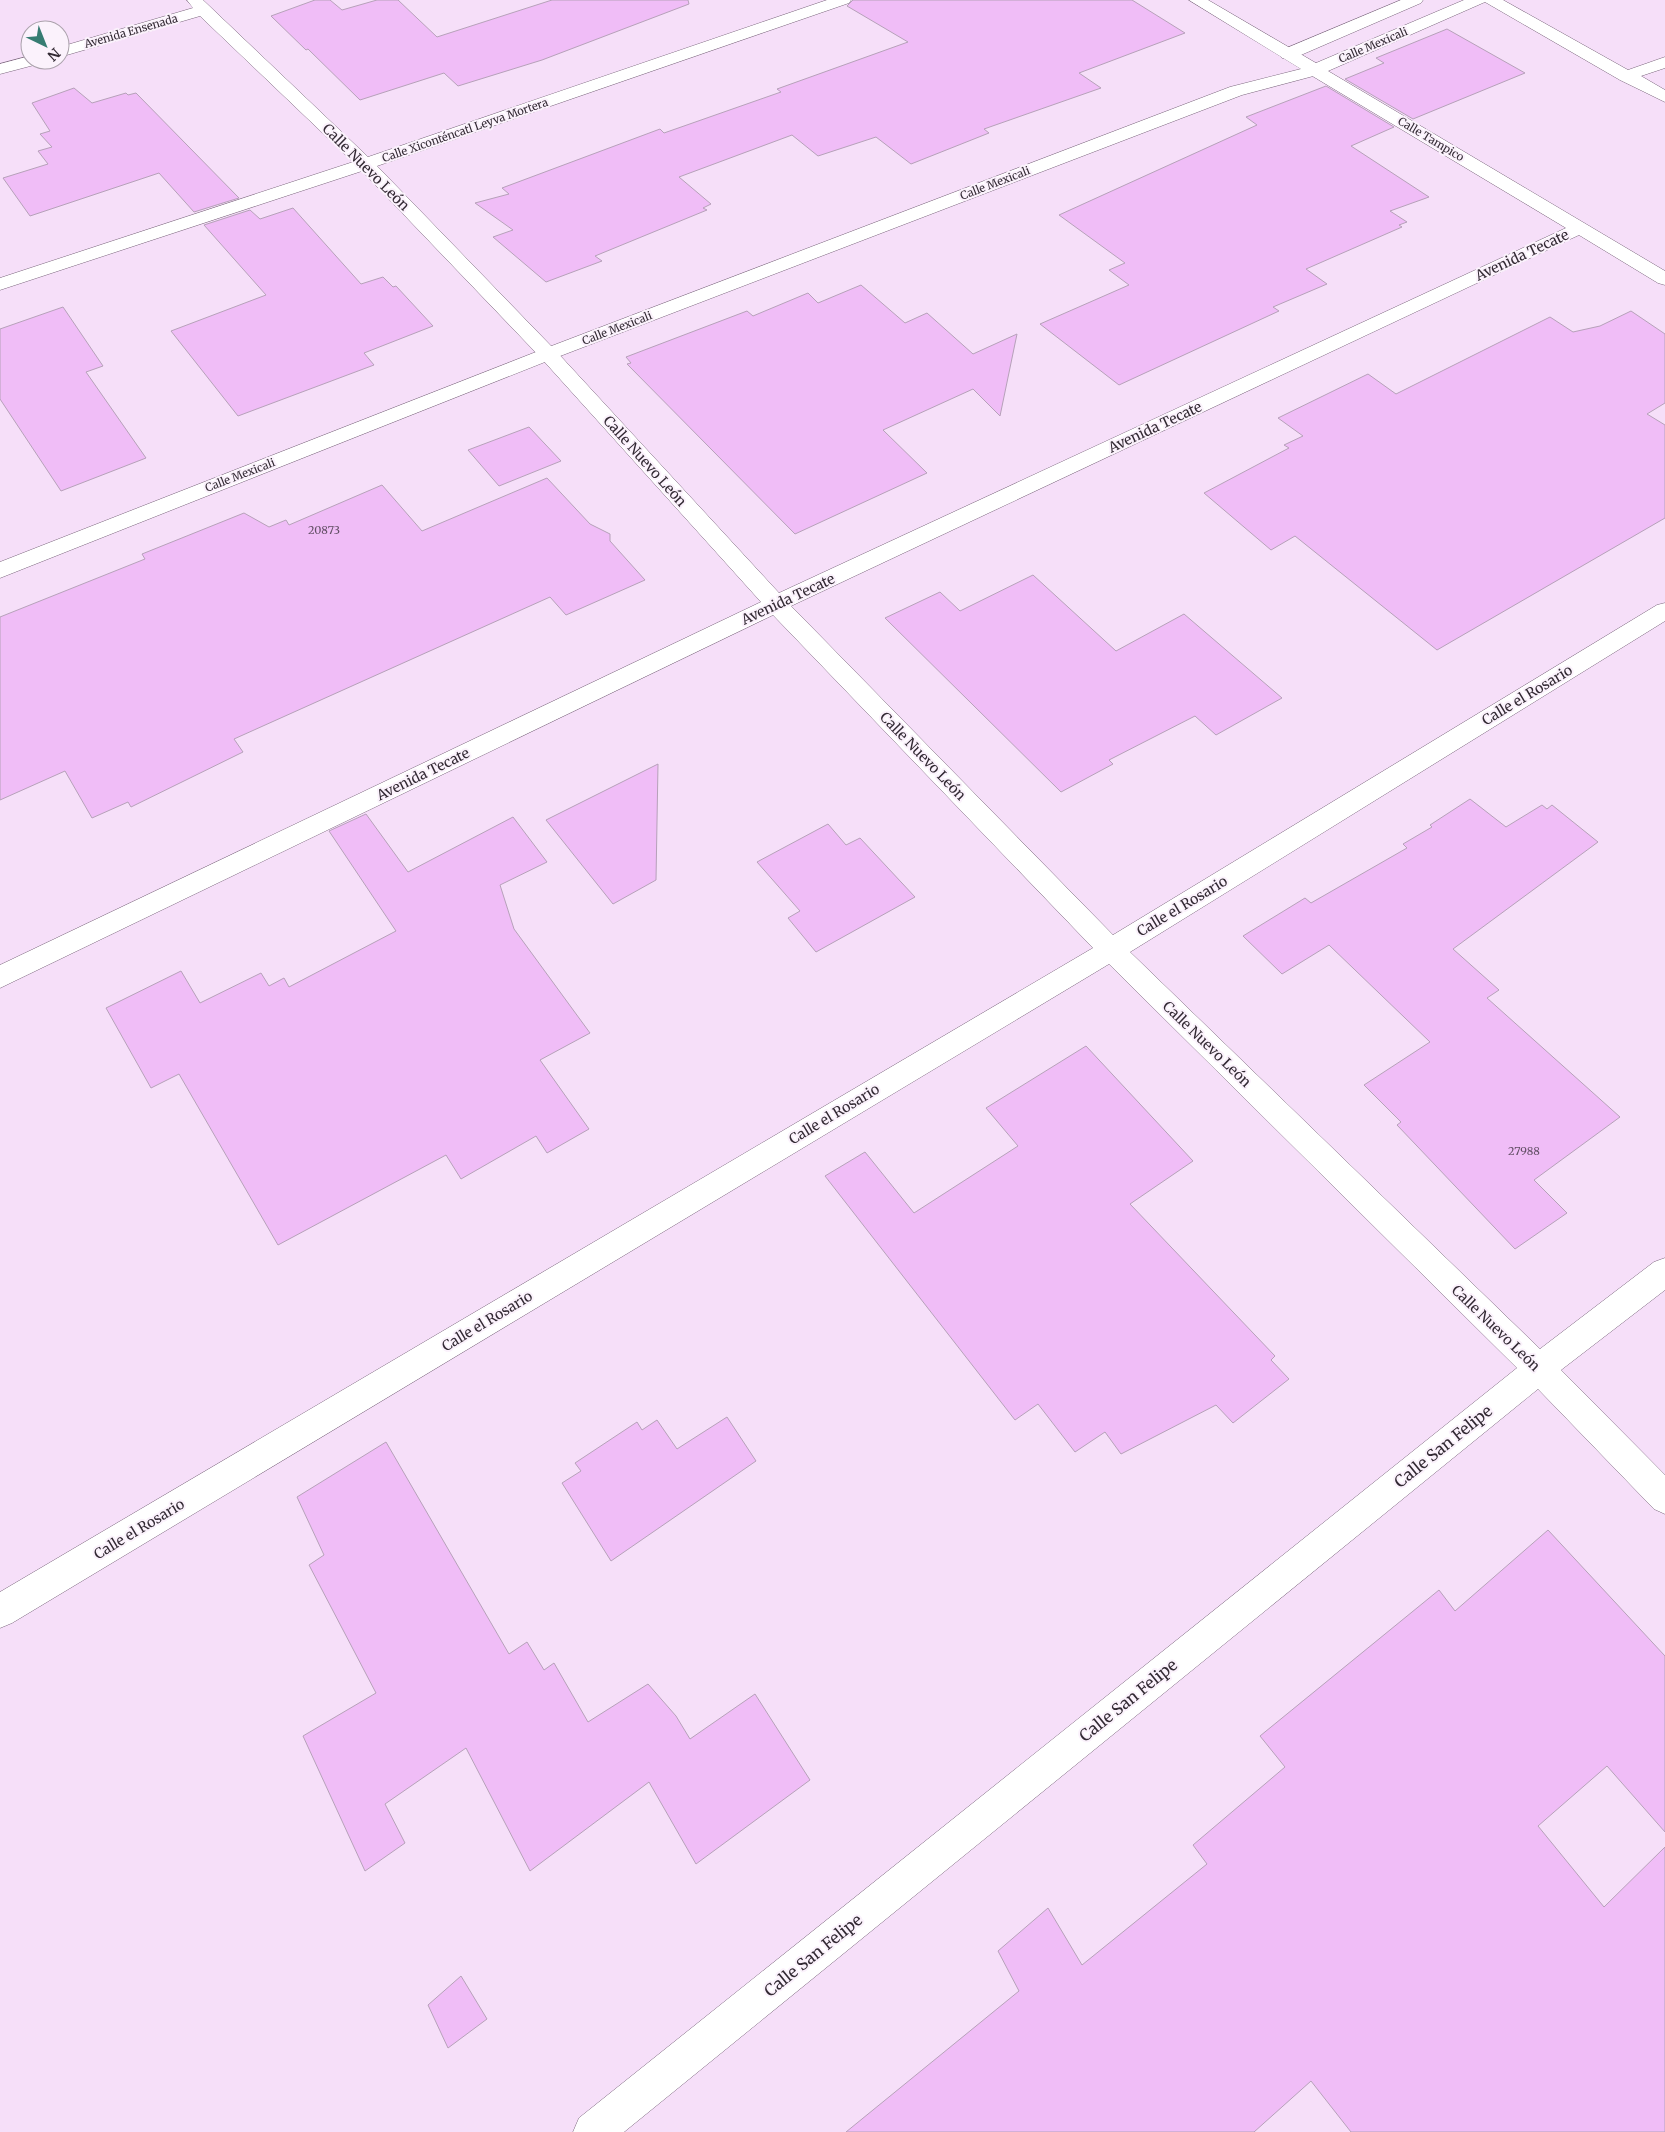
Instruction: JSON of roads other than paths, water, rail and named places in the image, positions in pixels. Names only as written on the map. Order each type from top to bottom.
[{"type":"street","name":"Calle Xiconténcatl Leyva Mortera","points":[[0,284],[365,164],[843,0]]},
{"type":"street","name":"Calle Tampico","points":[[1198,0],[1665,279]]},
{"type":"street","name":"Calle Mexicali","points":[[1236,91],[1288,54],[1415,0]]},
{"type":"street","name":"Calle Mexicali","points":[[0,570],[548,354],[1236,91],[1315,70],[1478,0]]},
{"type":"street","points":[[1492,0],[1665,97]]},
{"type":"street","name":"Calle Nuevo León","points":[[199,5],[365,164],[548,354],[776,604],[1111,950],[1538,1369],[1665,1498]]},
{"type":"street","name":"Avenida Ensenada","points":[[70,49],[199,5]]},
{"type":"street","points":[[1626,76],[1665,62]]},
{"type":"street","points":[[0,69],[20,63]]},
{"type":"street","name":"Avenida Tecate","points":[[0,977],[776,604],[1580,228]]},
{"type":"street","name":"Calle el Rosario","points":[[0,1611],[1111,950],[1665,611]]},
{"type":"street","name":"Calle San Felipe","points":[[593,2132],[1538,1369],[1665,1272]]}]
